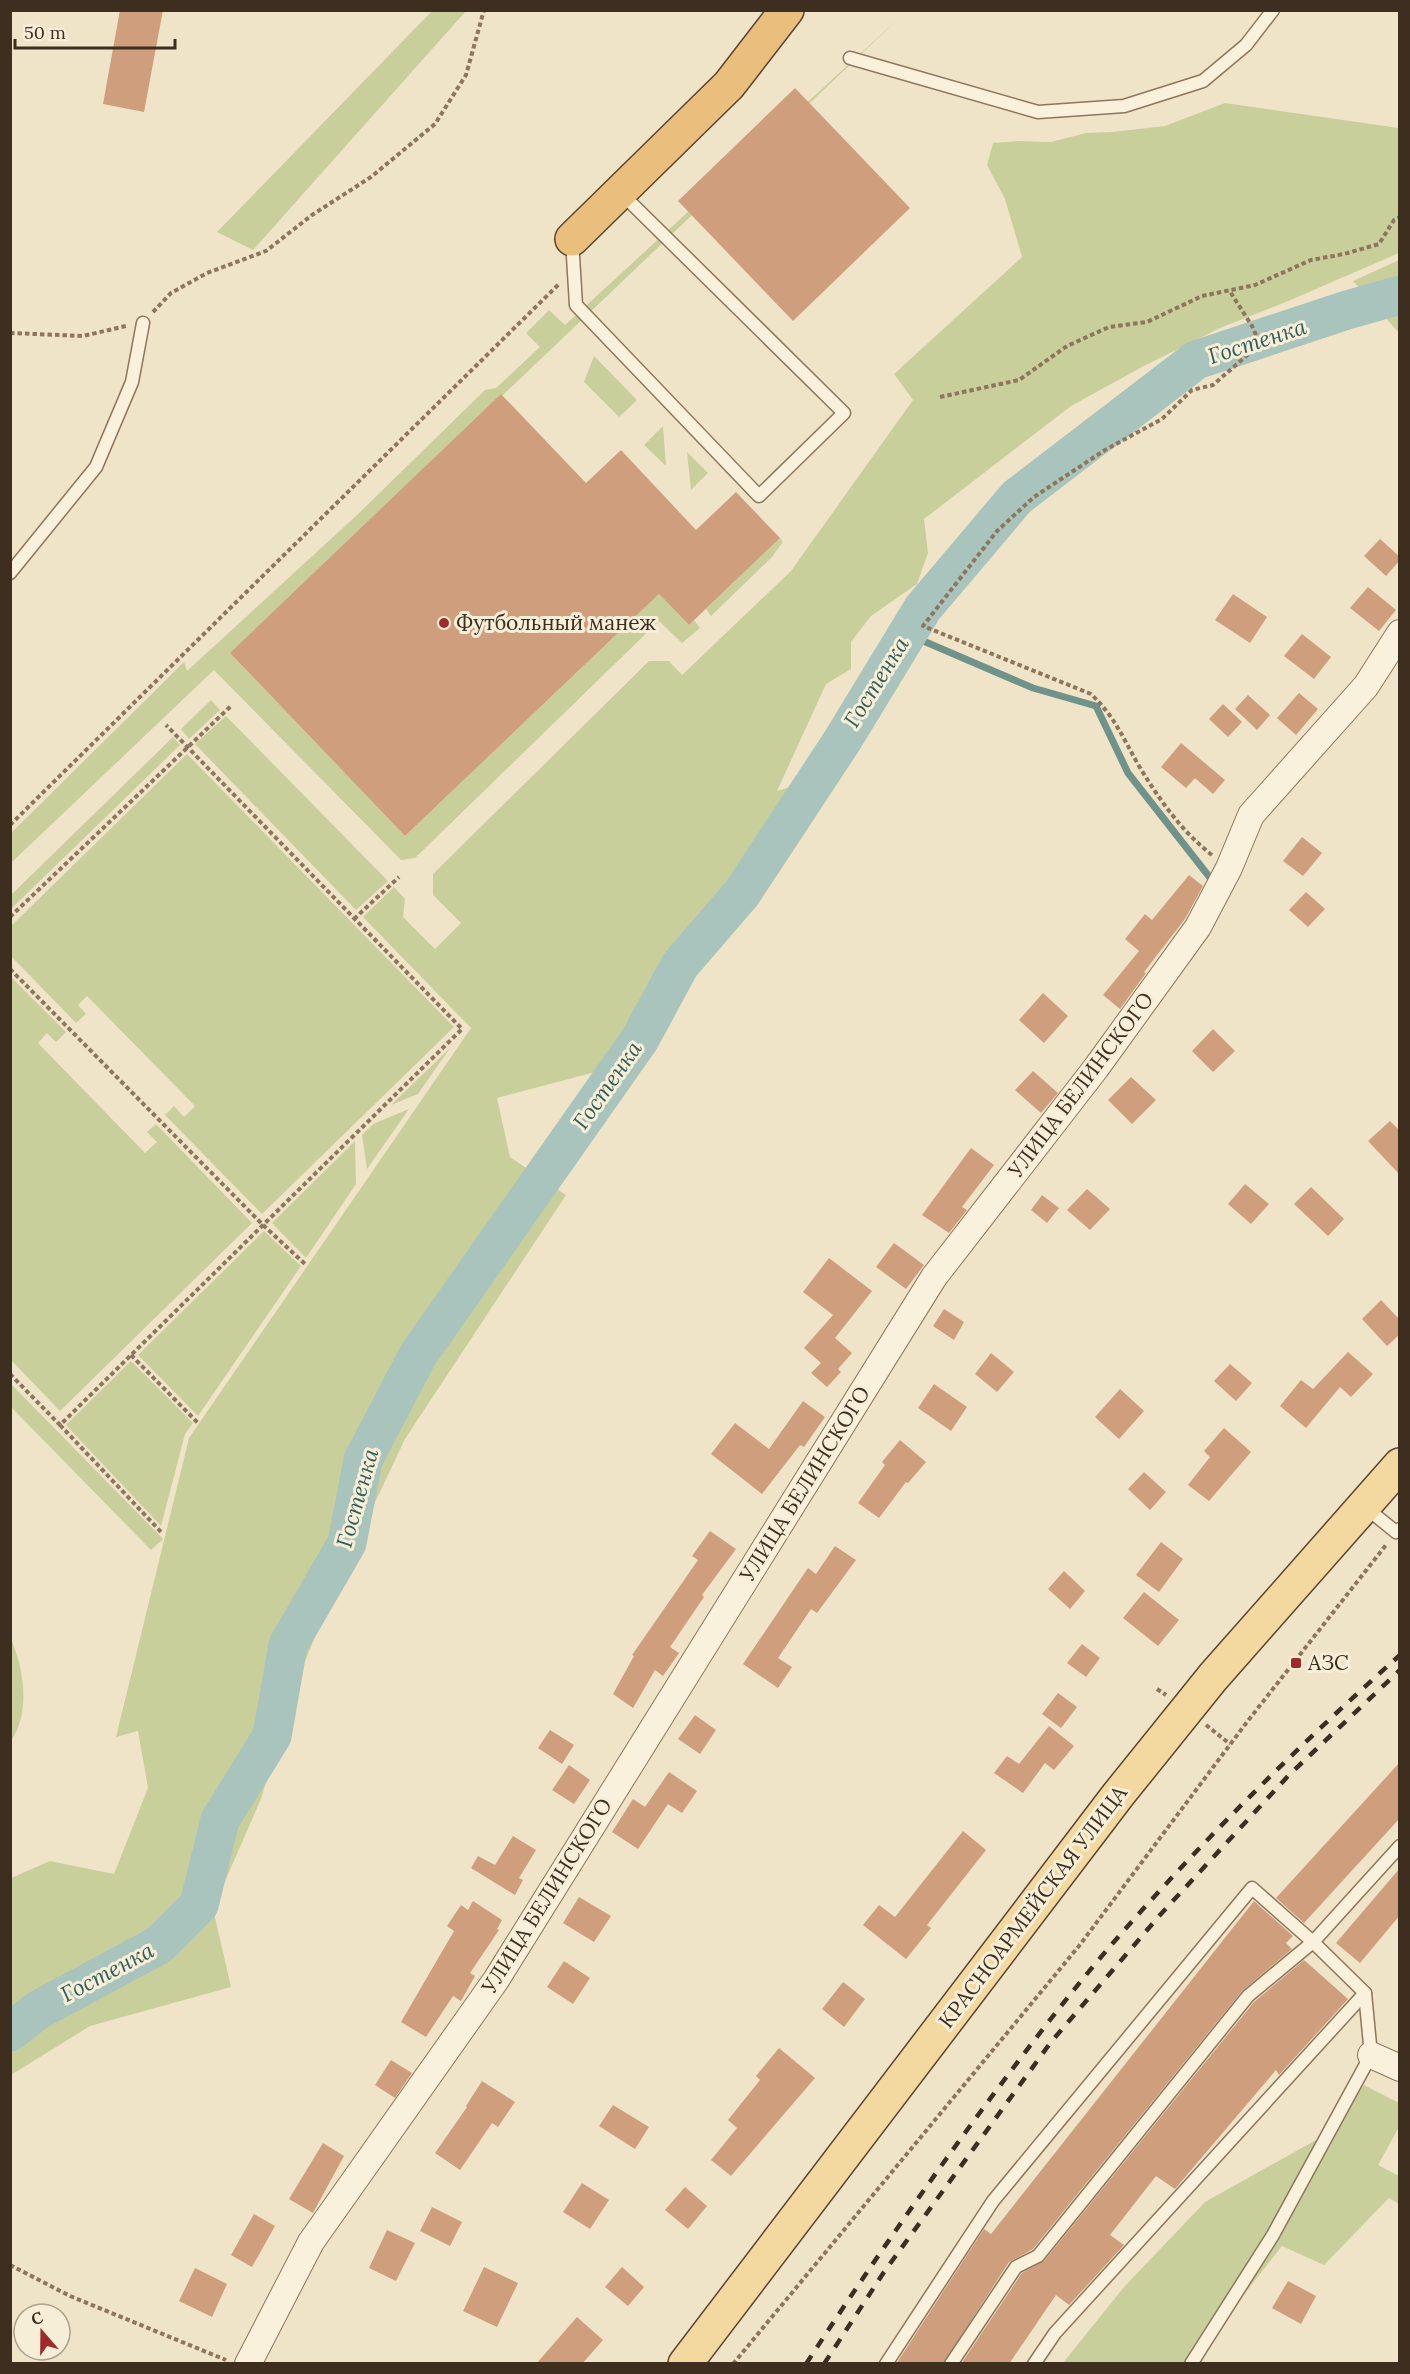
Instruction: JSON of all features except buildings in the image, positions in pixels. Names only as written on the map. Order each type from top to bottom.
[{"type":"highway","points":[[572,239],[729,85],[787,10]]},
{"type":"main road","name":"КРАСНОАРМЕЙСКАЯ УЛИЦА","points":[[685,2364],[1124,1786],[1213,1677],[1400,1465]]},
{"type":"street","name":"УЛИЦА БЕЛИНСКОГО","points":[[248,2364],[311,2242],[496,1980],[934,1278],[1103,1059],[1198,927],[1229,868],[1251,815],[1365,686],[1400,633]]},
{"type":"street","points":[[1371,2055],[1400,2068]]},
{"type":"lane","points":[[850,58],[1038,111],[1124,106],[1203,81],[1246,45],[1273,10]]},
{"type":"lane","points":[[572,239],[576,305],[759,496],[844,413],[620,191]]},
{"type":"lane","points":[[10,573],[96,467],[132,382],[143,323]]},
{"type":"lane","points":[[1364,1506],[1398,1531]]},
{"type":"lane","points":[[951,2364],[1016,2266],[1038,2256],[1248,1996],[1313,1942],[1400,1846]]},
{"type":"lane","points":[[886,2364],[993,2201],[1251,1887],[1313,1942],[1365,1993],[1371,2055],[1273,2235],[1191,2364]]},
{"type":"lane","points":[[1034,2364],[1055,2333],[1365,1993]]},
{"type":"path","points":[[10,333],[83,336],[143,323],[171,293],[207,273],[266,251],[312,215],[371,177],[435,124],[466,75],[484,10]]},
{"type":"path","points":[[940,397],[1019,380],[1067,346],[1109,327],[1147,322],[1202,296],[1255,285],[1311,260],[1379,244],[1394,220],[1400,217]]},
{"type":"path","points":[[10,825],[562,281]]},
{"type":"path","points":[[1229,290],[1252,326],[1260,344],[1213,385],[1192,390],[1162,419],[1105,450],[1034,497],[997,531],[923,627],[1091,694],[1108,710],[1160,800],[1195,842],[1229,868]]},
{"type":"path","points":[[10,917],[232,705]]},
{"type":"path","points":[[60,1425],[462,1029],[166,725]]},
{"type":"path","points":[[354,919],[399,877]]},
{"type":"path","points":[[10,969],[263,1225],[305,1264]]},
{"type":"path","points":[[130,1355],[198,1423]]},
{"type":"path","points":[[10,1374],[162,1533]]},
{"type":"path","points":[[733,2364],[1079,1946],[1247,1722],[1398,1531]]},
{"type":"path","points":[[10,2265],[70,2296],[234,2364]]},
{"type":"green space","points":[[432,11],[466,11],[253,250],[217,232]]},
{"type":"green space","points":[[899,18],[231,654],[405,836],[659,594],[689,625],[694,620],[700,628],[682,643],[659,621],[415,858],[401,860],[214,670],[11,863],[11,833],[184,662],[187,671],[357,515],[485,390],[496,388],[540,347],[526,333],[549,310],[565,325]]},
{"type":"green space","points":[[1225,103],[1399,128],[1399,253],[1220,328],[1071,406],[924,519],[928,553],[917,584],[871,616],[851,642],[851,669],[826,684],[777,791],[810,781],[603,1070],[497,1098],[510,1157],[566,1195],[405,1439],[335,1587],[294,1689],[261,1799],[219,1895],[214,1913],[231,1987],[90,2026],[11,2075],[11,1878],[50,1861],[114,1874],[148,1788],[138,1731],[116,1737],[189,1438],[471,1028],[363,917],[394,887],[405,899],[403,917],[435,949],[461,923],[433,895],[433,874],[649,661],[669,661],[682,675],[791,571],[913,400],[894,374],[1022,257],[1005,199],[987,165],[993,143],[1051,142],[1086,133],[1165,126]]},
{"type":"green space","points":[[1399,260],[1399,333],[1353,281]]},
{"type":"green space","points":[[594,356],[637,400],[619,417],[584,382]]},
{"type":"green space","points":[[663,426],[666,466],[644,445]]},
{"type":"green space","points":[[687,452],[708,473],[691,490]]},
{"type":"green space","points":[[780,538],[783,542],[772,557],[711,616],[706,609]]},
{"type":"green space","points":[[211,700],[220,710],[189,739],[181,729]]},
{"type":"green space","points":[[226,716],[388,881],[356,910],[195,744]]},
{"type":"green space","points":[[173,737],[180,745],[11,909],[11,895]]},
{"type":"green space","points":[[187,754],[454,1027],[262,1214],[165,1115],[174,1106],[184,1117],[195,1106],[87,996],[78,1005],[86,1014],[76,1023],[11,956],[11,926]]},
{"type":"green space","points":[[10,976],[66,1032],[56,1042],[47,1033],[38,1043],[145,1153],[157,1142],[147,1132],[156,1124],[252,1223],[60,1411],[11,1360]]},
{"type":"green space","points":[[450,1048],[418,1094],[391,1105]]},
{"type":"green space","points":[[409,1109],[367,1169],[362,1135],[373,1124]]},
{"type":"green space","points":[[355,1141],[356,1184],[306,1258],[272,1223]]},
{"type":"green space","points":[[264,1231],[301,1266],[198,1416],[138,1355]]},
{"type":"green space","points":[[131,1361],[193,1423],[185,1434],[161,1526],[66,1425]]},
{"type":"green space","points":[[11,1384],[163,1539],[151,1550],[11,1407]]},
{"type":"green space","points":[[10,1637],[19,1662],[23,1689],[21,1716],[11,1741]]},
{"type":"green space","points":[[1364,2085],[1399,2103],[1399,2127],[1378,2165],[1399,2176],[1399,2204],[1389,2198],[1324,2265],[1282,2246],[1203,2346],[1194,2363],[1062,2364],[1124,2287],[1205,2202],[1316,2140]]},
{"type":"waterway","name":"Гостенка","points":[[10,2032],[38,2010],[159,1945],[199,1905],[220,1820],[272,1736],[288,1645],[347,1543],[363,1460],[418,1355],[640,1039],[680,965],[742,893],[842,741],[923,608],[1017,497],[1196,360],[1400,295]]},
{"type":"waterway","points":[[907,634],[1033,688],[1096,706],[1128,773],[1211,879]]},
{"type":"railway","points":[[806,2364],[958,2142],[999,2086],[1095,1965],[1166,1883],[1231,1816],[1297,1750],[1400,1655]]},
{"type":"railway","points":[[824,2364],[884,2272],[1051,2042],[1160,1915],[1289,1775],[1400,1670]]},
{"type":"place","name":"Футбольный манеж","points":[[444,623]]},
{"type":"place","name":"АЗС","points":[[1296,1663]]}]
